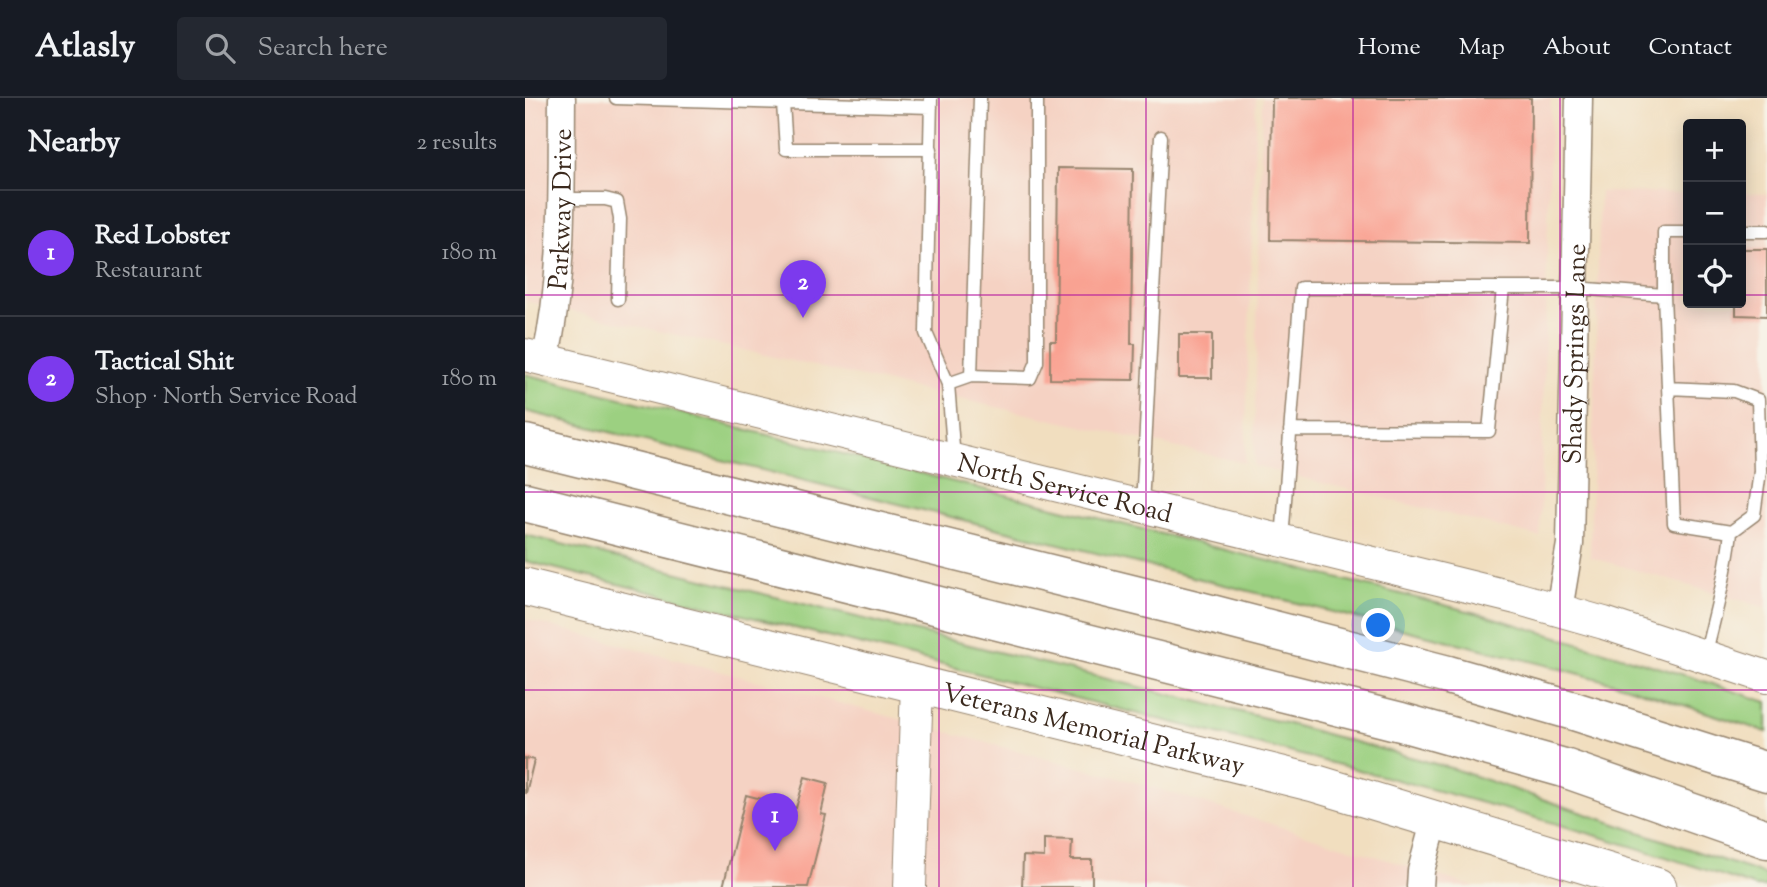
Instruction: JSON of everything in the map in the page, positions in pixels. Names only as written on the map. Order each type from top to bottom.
[{"type":"highway","points":[[525,444],[1448,675],[1574,711],[1767,772]]},
{"type":"highway","points":[[525,502],[1401,722],[1564,768],[1767,839]]},
{"type":"main road","name":"Veterans Memorial Parkway","points":[[525,587],[1314,783],[1658,887]]},
{"type":"street","name":"Parkway Drive","points":[[535,357],[553,324],[560,266],[562,98]]},
{"type":"street","name":"Shady Springs Lane","points":[[1559,610],[1570,544],[1579,98]]},
{"type":"street","name":"North Service Road","points":[[535,357],[1516,598],[1604,623],[1767,677]]},
{"type":"street","points":[[910,887],[917,684]]},
{"type":"street","points":[[1420,887],[1421,872],[1435,819]]},
{"type":"lane","points":[[616,98],[783,103],[931,102],[926,333],[949,384],[954,460]]},
{"type":"lane","points":[[971,376],[980,98]]},
{"type":"lane","points":[[949,384],[971,376],[1030,378],[1037,362],[1037,98]]},
{"type":"lane","points":[[783,103],[786,149],[931,149]]},
{"type":"lane","points":[[1142,506],[1161,137]]},
{"type":"lane","points":[[561,199],[605,199],[617,202],[620,219],[618,299]]},
{"type":"lane","points":[[1746,232],[1767,231]]},
{"type":"lane","points":[[1683,232],[1664,232],[1664,295],[1674,523],[1731,532]]},
{"type":"lane","points":[[1282,540],[1301,288],[1575,288],[1664,295]]},
{"type":"lane","points":[[1290,430],[1489,431],[1503,288]]},
{"type":"lane","points":[[1668,388],[1734,391],[1758,400],[1760,471],[1753,514],[1731,532],[1727,565],[1705,656]]},
{"type":"shaded area","points":[[525,98],[1256,98],[1245,463],[525,301]]},
{"type":"shaded area","points":[[1262,98],[1551,98],[1540,537],[1254,466]]},
{"type":"shaded area","points":[[1600,192],[1683,193],[1683,308],[1746,308],[1746,193],[1767,194],[1767,608],[1590,557]]},
{"type":"shaded area","points":[[525,619],[1142,784],[1475,887],[525,887]]},
{"type":"green space","points":[[525,374],[1484,615],[1767,702],[1767,732],[1625,686],[1554,667],[525,411]]},
{"type":"green space","points":[[525,535],[1285,723],[1454,769],[1757,872],[1767,876],[1767,887],[1756,887],[1615,841],[1399,781],[525,561]]},
{"type":"building","points":[[1272,98],[1531,98],[1530,243],[1270,240]]},
{"type":"building","points":[[1058,168],[1133,169],[1131,344],[1135,344],[1134,380],[1050,379],[1050,341],[1056,341]]},
{"type":"building","points":[[1746,249],[1767,249],[1767,316],[1736,315],[1736,308],[1746,308]]},
{"type":"building","points":[[1179,334],[1212,334],[1212,378],[1179,378]]},
{"type":"building","points":[[525,758],[534,760],[526,793],[525,793]]},
{"type":"building","points":[[805,777],[828,783],[821,814],[826,815],[808,887],[723,887],[746,795],[796,808]]},
{"type":"building","points":[[1044,839],[1072,840],[1071,860],[1092,860],[1092,887],[1022,887],[1023,856],[1044,857]]},
{"type":"place","name":"Tactical Shit","points":[[803,318]]},
{"type":"place","name":"Red Lobster","points":[[775,851]]}]
